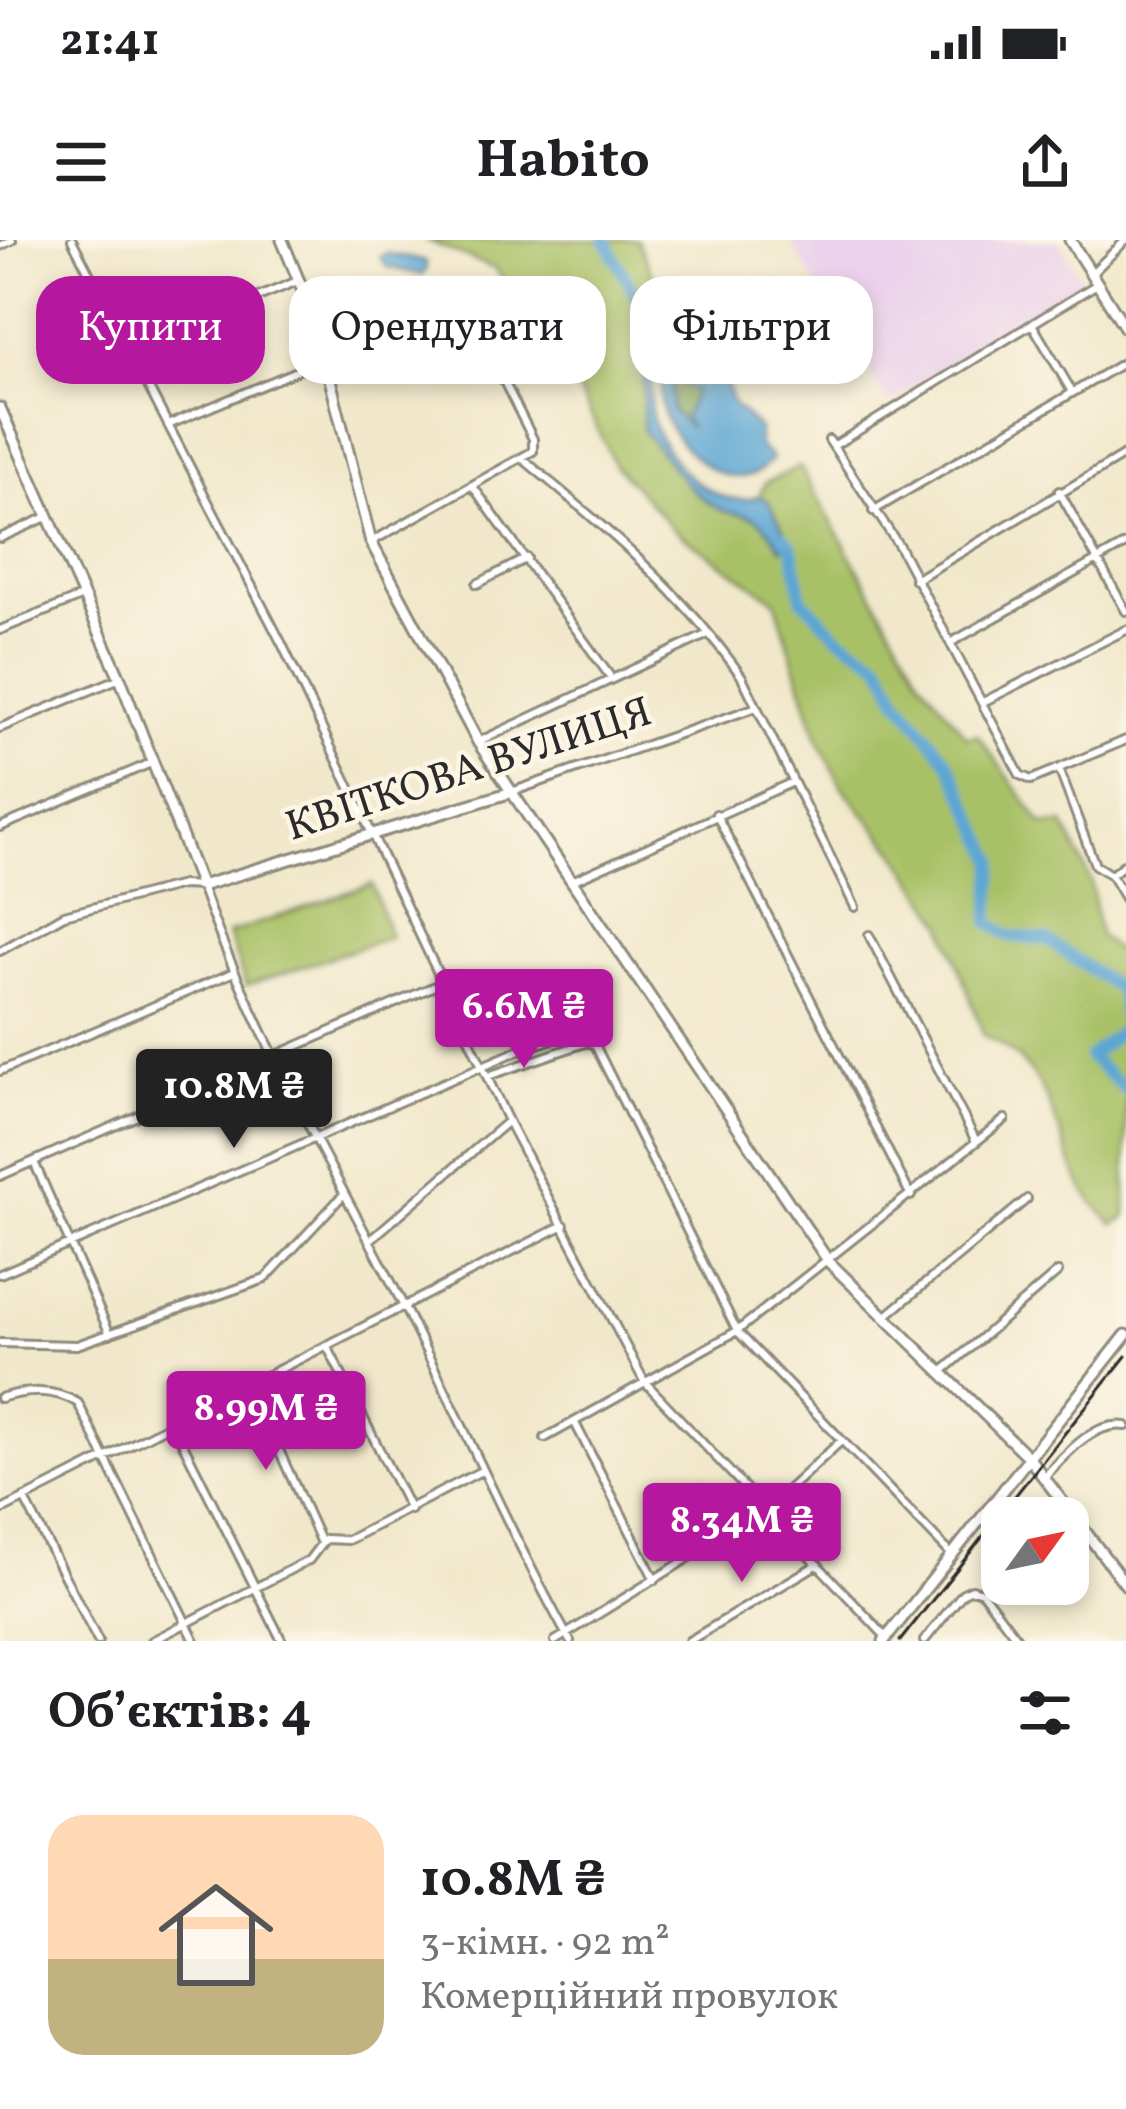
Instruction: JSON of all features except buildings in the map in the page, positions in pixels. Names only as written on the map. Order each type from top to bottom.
[{"type":"street","points":[[0,246],[12,240]]},
{"type":"street","points":[[72,240],[91,276]]},
{"type":"street","points":[[282,240],[298,276]]},
{"type":"street","points":[[1070,240],[1126,329]]},
{"type":"street","points":[[1126,240],[1094,279],[1032,323],[831,443],[952,642],[1025,779],[1126,740]]},
{"type":"street","points":[[1032,323],[1071,390]]},
{"type":"street","points":[[873,511],[1126,361]]},
{"type":"street","points":[[168,425],[289,375]]},
{"type":"street","points":[[147,384],[374,832],[508,1121],[644,1381],[885,1639],[1126,1335]]},
{"type":"street","points":[[330,384],[371,542],[478,742],[830,1262],[1029,1458],[1126,1585]]},
{"type":"street","points":[[371,542],[533,451],[533,439],[505,384]]},
{"type":"street","points":[[0,408],[4,426],[50,517],[120,678],[232,973],[568,1638]]},
{"type":"street","points":[[915,580],[1126,454]]},
{"type":"street","points":[[523,459],[666,582],[742,677],[855,907]]},
{"type":"street","points":[[474,488],[610,676]]},
{"type":"street","points":[[1059,491],[1126,611]]},
{"type":"street","points":[[0,538],[50,517]]},
{"type":"street","points":[[952,642],[1126,544]]},
{"type":"street","points":[[477,584],[527,558]]},
{"type":"street","points":[[0,630],[83,596]]},
{"type":"street","points":[[984,702],[1123,631],[1126,644]]},
{"type":"street","points":[[478,742],[706,634]]},
{"type":"street","points":[[0,728],[120,678]]},
{"type":"street","name":"КВІТКОВА ВУЛИЦЯ","points":[[201,886],[512,792],[754,708]]},
{"type":"street","points":[[0,826],[154,761]]},
{"type":"street","points":[[1059,769],[1095,865],[1111,875],[1126,900]]},
{"type":"street","points":[[572,881],[793,782]]},
{"type":"street","points":[[716,814],[912,1196]]},
{"type":"street","points":[[1111,875],[1126,863]]},
{"type":"street","points":[[0,951],[64,915],[182,885],[201,886]]},
{"type":"street","points":[[868,935],[976,1142]]},
{"type":"street","points":[[0,1070],[232,973]]},
{"type":"street","points":[[0,1176],[446,981]]},
{"type":"street","points":[[0,1274],[483,1065],[558,1037],[570,1037],[574,1046]]},
{"type":"street","points":[[488,1076],[574,1046],[595,1046],[737,1330],[952,1555]]},
{"type":"street","points":[[545,1438],[737,1330],[830,1262],[1005,1119]]},
{"type":"street","points":[[369,1241],[508,1121]]},
{"type":"street","points":[[34,1162],[110,1335]]},
{"type":"street","points":[[0,1343],[76,1345],[265,1280],[343,1195]]},
{"type":"street","points":[[883,1318],[1028,1198]]},
{"type":"street","points":[[0,1511],[564,1225]]},
{"type":"street","points":[[940,1374],[1058,1272]]},
{"type":"street","points":[[328,1348],[410,1510]]},
{"type":"street","points":[[250,1386],[320,1542]]},
{"type":"street","points":[[0,1398],[26,1390],[63,1394],[78,1403],[195,1641]]},
{"type":"street","points":[[575,1423],[656,1580]]},
{"type":"street","points":[[174,1426],[282,1641]]},
{"type":"street","points":[[1044,1477],[1077,1443],[1106,1427],[1126,1426]]},
{"type":"street","points":[[555,1641],[568,1638],[766,1510],[842,1441]]},
{"type":"street","points":[[320,1542],[348,1540],[484,1469]]},
{"type":"street","points":[[24,1498],[98,1641]]},
{"type":"street","points":[[152,1641],[309,1560],[320,1542]]},
{"type":"street","points":[[689,1641],[818,1564]]},
{"type":"street","points":[[925,1641],[963,1593],[982,1592],[1019,1641]]},
{"type":"shaded area","points":[[789,240],[1058,240],[1083,282],[888,404],[873,379],[873,276],[811,276]]},
{"type":"green space","points":[[426,240],[637,240],[653,276],[630,276],[630,384],[644,384],[643,431],[721,510],[763,520],[769,502],[759,496],[765,483],[800,467],[920,677],[967,737],[977,734],[1043,825],[1064,824],[1091,881],[1099,935],[1126,960],[1126,1217],[1113,1224],[1086,1193],[1037,1082],[1007,1049],[984,1036],[943,923],[896,852],[842,787],[819,742],[775,600],[674,530],[615,465],[575,384],[606,384],[606,276],[501,276],[495,269]]},
{"type":"green space","points":[[672,384],[684,384],[695,392],[690,428],[672,411]]},
{"type":"green space","points":[[372,884],[390,937],[246,986],[228,934]]},
{"type":"water","points":[[386,253],[426,262],[426,270],[422,275],[387,267],[380,257]]},
{"type":"water","points":[[644,384],[652,384],[655,427],[676,462],[706,489],[724,497],[759,496],[769,502],[792,546],[781,548],[761,523],[719,508],[697,494],[643,431]]},
{"type":"water","points":[[672,384],[672,411],[690,428],[684,417],[695,391],[684,384],[727,384],[733,404],[759,429],[759,446],[772,458],[758,472],[742,477],[707,466],[691,454],[668,423],[661,388]]},
{"type":"waterway","points":[[605,240],[630,285]]},
{"type":"waterway","points":[[783,536],[792,546],[802,599],[838,636],[880,662],[899,700],[948,761],[995,860],[989,922],[1009,936],[1047,940],[1120,990],[1126,1027],[1089,1057],[1126,1090]]},
{"type":"tram line","points":[[900,1641],[1126,1356]]}]
